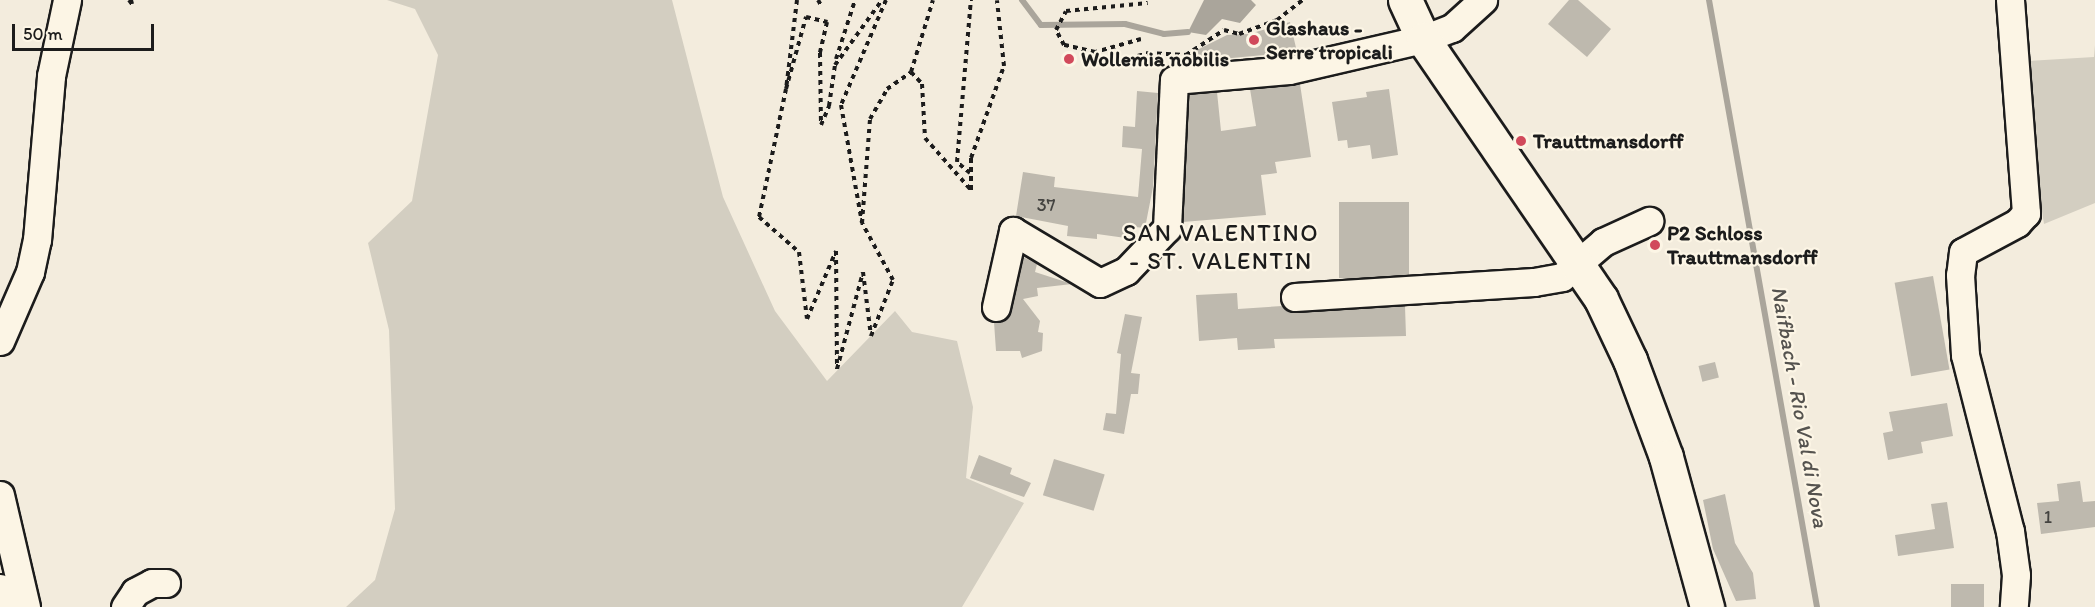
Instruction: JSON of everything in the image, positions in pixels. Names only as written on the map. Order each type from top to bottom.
[{"type":"main road","points":[[1405,0],[1423,39],[1578,261],[1629,360],[1662,447],[1707,607]]},
{"type":"street","points":[[0,341],[30,272],[37,240],[51,76],[67,0]]},
{"type":"street","points":[[996,307],[1013,231],[1100,283],[1126,272],[1167,228],[1174,80],[1289,70],[1423,39],[1452,28],[1483,0]]},
{"type":"street","points":[[2010,0],[2026,213],[2017,223],[1963,252],[1960,275],[1965,355],[2010,531],[2016,575],[2014,607]]},
{"type":"street","points":[[1295,297],[1534,282],[1562,277],[1603,242],[1649,221]]},
{"type":"street","points":[[0,495],[26,607]]},
{"type":"street","points":[[125,607],[135,592],[152,583],[166,583]]},
{"type":"street","points":[[0,588],[6,607]]},
{"type":"path","points":[[786,88],[796,0]]},
{"type":"path","points":[[818,0],[822,7]]},
{"type":"path","points":[[855,0],[835,65],[829,106],[820,125],[820,53],[827,22],[806,17],[786,88],[759,217],[799,252],[807,319],[836,251],[837,369],[864,272],[871,336],[892,280],[862,223],[842,105],[886,0]]},
{"type":"path","points":[[835,65],[882,0]]},
{"type":"path","points":[[862,223],[870,119],[887,89],[911,72],[933,0]]},
{"type":"path","points":[[970,174],[957,162],[971,0]]},
{"type":"path","points":[[911,72],[922,84],[925,138],[971,190],[971,158],[1004,66],[997,0]]},
{"type":"path","points":[[1140,0],[1148,3],[1065,11],[1056,30],[1064,45],[1095,52],[1141,39]]},
{"type":"path","points":[[1095,52],[1103,66],[1148,53],[1186,55],[1224,30],[1239,34],[1277,20],[1303,0]]},
{"type":"shaded area","points":[[387,0],[672,0],[723,197],[775,311],[827,381],[895,311],[912,332],[957,341],[973,407],[966,478],[1024,503],[962,607],[346,607],[375,580],[395,509],[389,330],[368,243],[412,201],[438,55],[415,9]]},
{"type":"shaded area","points":[[1204,0],[1251,0],[1256,5],[1240,23],[1222,19],[1206,35],[1188,32]]},
{"type":"shaded area","points":[[2095,45],[2095,203],[2044,224],[2023,92],[2028,61],[2094,57]]},
{"type":"building","points":[[1569,0],[1578,0],[1611,29],[1587,57],[1548,24]]},
{"type":"building","name":"Glashaus - Serre tropicali","points":[[1290,22],[1297,52],[1200,61],[1197,50],[1227,35],[1249,34]]},
{"type":"building","points":[[1300,84],[1311,157],[1275,162],[1277,173],[1261,175],[1266,215],[1183,222],[1189,94],[1217,92],[1221,131],[1256,126],[1250,89]]},
{"type":"building","points":[[1389,89],[1398,155],[1372,159],[1370,145],[1348,148],[1347,140],[1338,141],[1332,102],[1367,97],[1366,92]]},
{"type":"building","points":[[1137,91],[1158,93],[1153,187],[1145,228],[1135,227],[1133,239],[1097,234],[1097,239],[1067,236],[1068,226],[1016,216],[1023,172],[1055,177],[1054,187],[1138,197],[1142,149],[1122,147],[1123,126],[1135,127]]},
{"type":"building","points":[[1339,202],[1409,202],[1409,278],[1339,278]]},
{"type":"building","points":[[1023,257],[1037,264],[1035,272],[1072,284],[1037,288],[1038,296],[1023,299],[1040,321],[1038,332],[1043,333],[1042,351],[1022,358],[1020,351],[996,351],[994,322],[1007,318],[1011,311]]},
{"type":"building","points":[[1933,276],[1949,370],[1911,376],[1895,283]]},
{"type":"building","points":[[1237,293],[1238,309],[1282,306],[1296,313],[1405,306],[1406,336],[1274,339],[1275,348],[1238,350],[1237,338],[1199,341],[1196,295]]},
{"type":"building","points":[[1125,314],[1142,317],[1131,373],[1140,374],[1138,394],[1131,394],[1124,434],[1103,430],[1106,413],[1116,414],[1121,354],[1117,353]]},
{"type":"building","points":[[1715,362],[1719,378],[1702,382],[1699,366]]},
{"type":"building","points":[[1947,403],[1953,436],[1921,442],[1923,453],[1888,460],[1883,433],[1893,431],[1889,412]]},
{"type":"building","points":[[979,455],[1012,468],[1010,474],[1031,483],[1024,497],[970,478]]},
{"type":"building","points":[[1054,459],[1105,474],[1094,511],[1043,495]]},
{"type":"building","points":[[2080,481],[2083,502],[2095,501],[2095,527],[2041,534],[2037,503],[2059,501],[2057,484]]},
{"type":"building","points":[[1725,494],[1735,543],[1753,573],[1756,599],[1736,601],[1713,549],[1703,500]]},
{"type":"building","points":[[1947,502],[1954,548],[1898,556],[1895,535],[1935,529],[1931,504]]},
{"type":"building","points":[[1951,584],[1984,584],[1984,607],[1951,607]]},
{"type":"waterway","points":[[1022,0],[1041,25],[1125,24],[1164,34],[1188,32]]},
{"type":"waterway","name":"Naifbach - Rio Val di Nova","points":[[1709,0],[1817,607]]},
{"type":"place","name":"Glashaus - Serre tropicali","points":[[1254,40]]},
{"type":"place","name":"Wollemia nobilis","points":[[1069,59]]},
{"type":"place","name":"Trauttmansdorff","points":[[1521,141]]},
{"type":"place","name":"P2 Schloss Trauttmansdorff","points":[[1655,245]]},
{"type":"district","name":"SAN VALENTINO - ST. VALENTIN","points":[[1221,247]]}]
